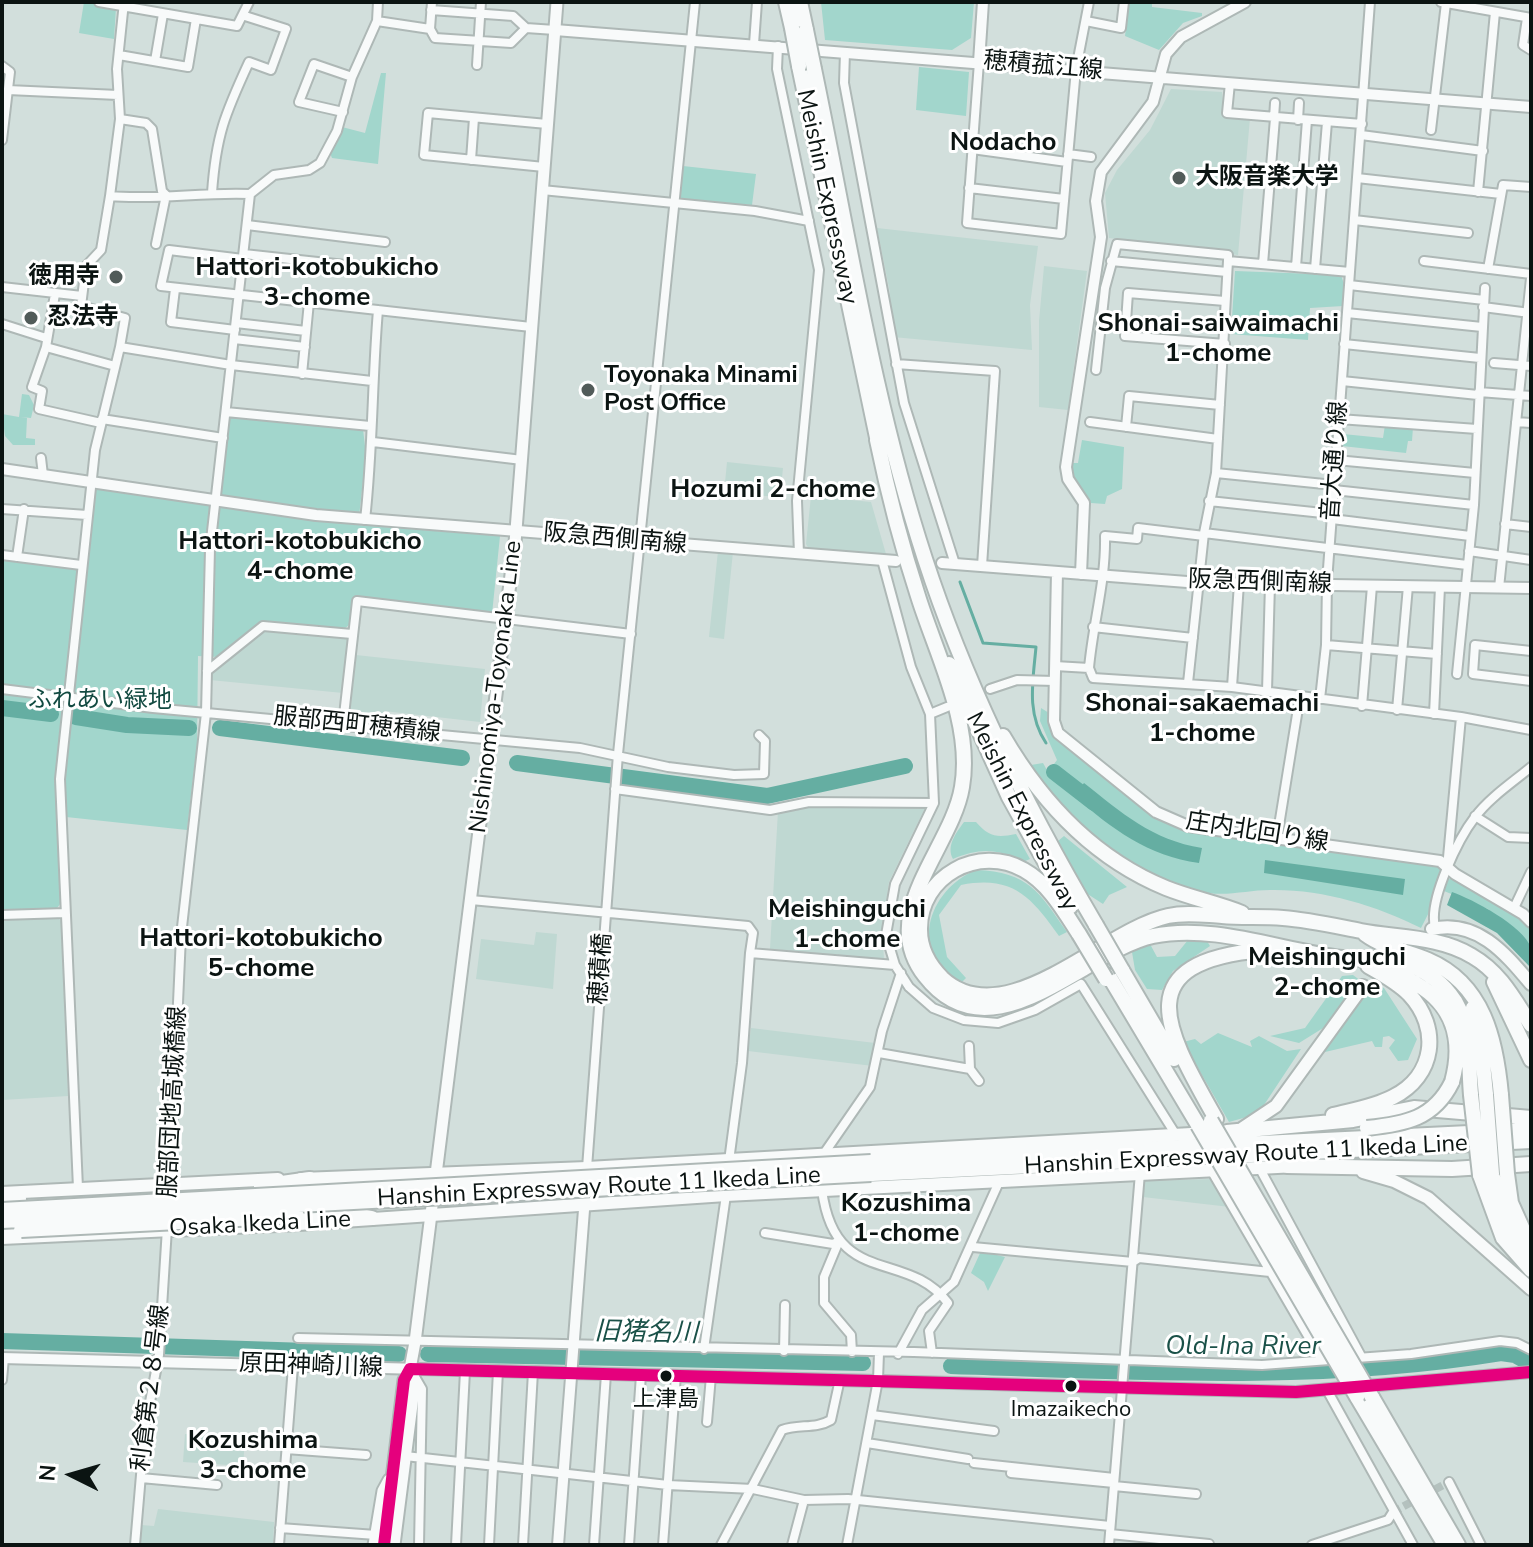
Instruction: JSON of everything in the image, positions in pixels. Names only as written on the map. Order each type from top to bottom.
[{"type":"highway","name":"Meishin Expressway","points":[[786,2],[799,29]]},
{"type":"highway","name":"Meishin Expressway","points":[[800,2],[799,29],[877,440],[911,558],[960,692],[1009,797],[1160,1060],[1208,1122],[1445,1545]]},
{"type":"highway","name":"Meishin Expressway","points":[[806,68],[887,422],[913,520],[950,632],[984,714],[1086,930]]},
{"type":"highway","points":[[877,440],[896,524],[956,715],[964,758],[957,808],[916,891],[910,917],[912,953],[923,975],[941,992],[963,1003],[999,1007],[1036,996],[1120,948],[1153,936],[1204,935],[1344,958],[1402,963],[1430,976],[1448,991],[1459,1008],[1486,1095],[1507,1222],[1531,1254]]},
{"type":"highway","points":[[913,520],[955,631],[991,713],[1022,768],[1050,805],[1082,836],[1124,866],[1169,889],[1246,915]]},
{"type":"highway","points":[[1086,930],[1034,877],[1011,864],[987,860],[965,864],[938,881],[926,900],[920,930],[927,958],[946,981],[965,992],[998,996],[1031,985],[1148,922],[1182,914],[1246,915],[1322,923],[1437,942],[1478,959],[1501,980],[1531,1025]]},
{"type":"highway","points":[[1362,932],[1376,942],[1435,963],[1462,982],[1487,1020],[1496,1049],[1486,1095],[1498,1172],[1497,1228],[1531,1270]]},
{"type":"highway","points":[[1208,1122],[1172,1033],[1169,1014],[1174,987],[1192,966],[1208,958],[1283,949]]},
{"type":"highway","points":[[1243,1145],[1399,1124],[1427,1114],[1442,1100],[1452,1082],[1455,1038],[1437,998],[1411,979],[1344,958]]},
{"type":"highway","points":[[1478,959],[1498,988],[1531,1060]]},
{"type":"highway","points":[[1286,1126],[1384,1101],[1409,1086],[1426,1064],[1430,1039],[1422,1012],[1401,986],[1368,966]]},
{"type":"highway","name":"Meishin Expressway","points":[[1112,975],[1299,1270],[1364,1397],[1458,1545]]},
{"type":"highway","points":[[1227,1132],[1353,1120],[1414,1108],[1531,1118]]},
{"type":"highway","name":"Hanshin Expressway Route 11 Ikeda Line","points":[[2,1221],[1531,1130]]},
{"type":"highway","name":"Hanshin Expressway Route 11 Ikeda Line","points":[[2,1210],[871,1168],[1325,1152],[1531,1141]]},
{"type":"highway","points":[[1325,1152],[1531,1150]]},
{"type":"highway","points":[[1287,1166],[1498,1172],[1531,1165]]},
{"type":"highway","points":[[1498,1172],[1515,1215],[1531,1242]]},
{"type":"highway","points":[[2,1201],[261,1186],[310,1179]]},
{"type":"highway","points":[[2,1231],[346,1213],[372,1218]]},
{"type":"main road","name":"Nishinomiya-Toyonaka Line","points":[[384,1545],[404,1380],[410,1369],[415,1342],[516,532],[557,2]]},
{"type":"main road","points":[[1433,928],[1464,929],[1486,938],[1531,984]]},
{"type":"main road","name":"Osaka Ikeda Line","points":[[2,1193],[170,1183],[729,1161],[1227,1132],[1255,1123],[1276,1106],[1363,986]]},
{"type":"main road","name":"Osaka Ikeda Line","points":[[2,1238],[431,1215],[726,1195],[1287,1166],[1360,1171],[1405,1186],[1450,1214],[1531,1289]]},
{"type":"main road","name":"Nishinomiya-Toyonaka Line","points":[[394,1545],[415,1381],[410,1369]]},
{"type":"main road","points":[[375,1540],[383,1491],[393,1472]]},
{"type":"street","points":[[99,2],[237,26],[245,16],[249,2]]},
{"type":"street","points":[[110,196],[160,200],[166,195],[250,194],[276,174],[317,166],[337,131],[352,77],[377,21],[378,2]]},
{"type":"street","points":[[477,65],[481,2]]},
{"type":"street","name":"穂積橋","points":[[587,1168],[618,754],[695,2]]},
{"type":"street","points":[[754,44],[757,2]]},
{"type":"street","points":[[983,2],[967,223],[1061,234],[1076,69],[1089,2]]},
{"type":"street","points":[[1086,21],[1121,28],[1124,2]]},
{"type":"street","points":[[1081,574],[1084,503],[1068,479],[1066,467],[1101,237],[1096,201],[1101,172],[1153,102],[1166,54],[1181,37],[1245,2]]},
{"type":"street","name":"音大通り線","points":[[1320,699],[1370,2]]},
{"type":"street","points":[[1431,130],[1444,3],[1474,5],[1529,18],[1523,45],[1531,50]]},
{"type":"street","points":[[78,1188],[60,779],[91,482],[125,318],[81,306],[86,266],[101,250],[110,196],[120,119],[119,55],[124,5]]},
{"type":"street","points":[[526,28],[511,43],[435,38],[430,29],[431,6],[515,16],[526,28],[555,30]]},
{"type":"street","points":[[1478,192],[1495,12]]},
{"type":"street","points":[[155,61],[163,14]]},
{"type":"street","points":[[212,193],[214,153],[225,115],[249,62],[271,70],[286,29],[245,16]]},
{"type":"street","points":[[119,55],[188,67],[196,19]]},
{"type":"street","points":[[377,21],[430,29]]},
{"type":"street","name":"穂積菰江線","points":[[555,30],[1531,107]]},
{"type":"street","points":[[778,46],[777,69],[819,270],[797,501],[799,554]]},
{"type":"street","points":[[845,52],[844,83],[896,364],[955,564]]},
{"type":"street","points":[[343,112],[299,102],[314,64],[352,77]]},
{"type":"street","points":[[2,66],[10,72],[2,140]]},
{"type":"street","points":[[1230,83],[1227,113],[1362,124]]},
{"type":"street","points":[[8,90],[118,95]]},
{"type":"street","points":[[1263,264],[1275,103]]},
{"type":"street","points":[[1296,267],[1302,120],[1299,103]]},
{"type":"street","points":[[544,167],[424,155],[428,113],[547,124]]},
{"type":"street","points":[[471,160],[474,118]]},
{"type":"street","points":[[120,119],[151,126],[162,191],[166,195]]},
{"type":"street","points":[[1315,269],[1327,122]]},
{"type":"street","points":[[1361,135],[1483,151]]},
{"type":"street","points":[[972,149],[1068,158],[1091,157]]},
{"type":"street","points":[[1357,178],[1501,194]]},
{"type":"street","points":[[1488,269],[1503,185],[1531,187]]},
{"type":"street","points":[[969,188],[1064,199]]},
{"type":"street","points":[[542,190],[755,211],[809,221]]},
{"type":"street","points":[[206,718],[207,589],[250,194]]},
{"type":"street","points":[[156,244],[166,195]]},
{"type":"street","points":[[1354,220],[1468,233]]},
{"type":"street","points":[[247,225],[385,242]]},
{"type":"street","points":[[1079,378],[1096,368],[1111,261],[1117,244],[1228,255],[1216,473],[1204,535],[1188,683]]},
{"type":"street","points":[[382,269],[169,250],[161,286],[531,327]]},
{"type":"street","points":[[1111,261],[1227,272]]},
{"type":"street","points":[[1228,261],[1350,272]]},
{"type":"street","points":[[1424,261],[1531,276],[1527,366],[1519,395],[1499,588]]},
{"type":"street","points":[[1349,285],[1529,313]]},
{"type":"street","points":[[2,287],[82,296]]},
{"type":"street","points":[[1457,674],[1474,505],[1485,288]]},
{"type":"street","points":[[175,289],[171,322],[235,331],[305,347]]},
{"type":"street","points":[[1225,301],[1128,293],[1125,336],[1225,344]]},
{"type":"street","points":[[55,294],[46,343],[32,387],[42,391],[39,409],[223,438]]},
{"type":"street","points":[[302,374],[309,302]]},
{"type":"street","points":[[365,520],[373,442],[370,426],[378,310]]},
{"type":"street","points":[[1347,313],[1482,327]]},
{"type":"street","points":[[2,324],[46,343],[115,366]]},
{"type":"street","points":[[235,331],[306,331]]},
{"type":"street","points":[[1344,344],[1480,358]]},
{"type":"street","points":[[120,347],[231,365],[372,381]]},
{"type":"street","points":[[1494,363],[1527,366]]},
{"type":"street","points":[[896,364],[995,371],[982,566]]},
{"type":"street","points":[[1342,381],[1531,396]]},
{"type":"street","points":[[1126,427],[1129,396],[1220,405]]},
{"type":"street","points":[[226,412],[370,426]]},
{"type":"street","points":[[1339,419],[1477,429]]},
{"type":"street","points":[[1090,422],[1218,439]]},
{"type":"street","points":[[1516,422],[1531,423]]},
{"type":"street","points":[[373,442],[522,460]]},
{"type":"street","points":[[41,458],[43,475]]},
{"type":"street","points":[[1336,460],[1475,473]]},
{"type":"street","name":"阪急西側南線","points":[[2,469],[365,520],[896,561]]},
{"type":"street","points":[[1216,473],[1474,505]]},
{"type":"street","points":[[1209,501],[1470,536]]},
{"type":"street","points":[[2,509],[87,515]]},
{"type":"street","points":[[17,557],[24,509]]},
{"type":"street","points":[[1505,524],[1531,527]]},
{"type":"street","points":[[1467,565],[1330,546],[1138,528],[1137,539],[1105,536],[1106,575],[1093,627],[1089,668],[1093,678],[1267,691],[1461,717],[1531,730]]},
{"type":"street","points":[[1469,551],[1531,560]]},
{"type":"street","points":[[2,555],[81,565]]},
{"type":"street","points":[[882,560],[911,667],[930,714],[934,803],[895,884],[886,935],[898,969],[909,987],[933,1008],[964,1020],[998,1023],[1035,1010],[1081,984],[1176,1135]]},
{"type":"street","name":"阪急西側南線","points":[[942,563],[1200,583],[1531,588]]},
{"type":"street","name":"庄内北回り線","points":[[1057,572],[1054,721],[1058,733],[1156,812],[1188,826],[1440,861],[1531,922]]},
{"type":"street","points":[[1232,687],[1239,583]]},
{"type":"street","points":[[1267,691],[1270,584]]},
{"type":"street","points":[[1362,706],[1372,586]]},
{"type":"street","points":[[1397,710],[1408,586]]},
{"type":"street","points":[[1434,714],[1440,587]]},
{"type":"street","points":[[343,724],[357,601],[631,634]]},
{"type":"street","points":[[207,671],[263,626],[352,634]]},
{"type":"street","points":[[1093,627],[1193,638]]},
{"type":"street","points":[[1326,645],[1437,654]]},
{"type":"street","points":[[1531,651],[1475,645],[1473,674],[1531,681]]},
{"type":"street","points":[[1055,666],[1089,668]]},
{"type":"street","points":[[990,689],[1017,680],[1055,681]]},
{"type":"street","name":"服部西町穂積線","points":[[2,689],[206,718],[343,724],[618,754],[668,767],[734,775],[764,774],[765,741],[759,735]]},
{"type":"street","points":[[1277,838],[1300,696]]},
{"type":"street","points":[[930,714],[947,707]]},
{"type":"street","points":[[1447,868],[1461,717]]},
{"type":"street","name":"服部団地高城橋線","points":[[167,1230],[181,936],[206,718]]},
{"type":"street","points":[[1433,928],[1433,913],[1447,868],[1475,816],[1531,767]]},
{"type":"street","points":[[616,787],[770,810],[809,802],[934,803]]},
{"type":"street","points":[[1475,816],[1508,837],[1531,838]]},
{"type":"street","points":[[1514,908],[1531,872]]},
{"type":"street","points":[[471,900],[748,926],[753,933],[742,1063],[729,1161]]},
{"type":"street","points":[[2,915],[65,913]]},
{"type":"street","points":[[750,953],[898,969]]},
{"type":"street","points":[[822,1156],[870,1087],[898,969]]},
{"type":"street","points":[[969,1046],[970,1069],[979,1081]]},
{"type":"street","points":[[879,1053],[970,1069]]},
{"type":"street","points":[[1259,1167],[1361,1356]]},
{"type":"street","points":[[558,1545],[587,1168]]},
{"type":"street","points":[[1211,1170],[1322,1360]]},
{"type":"street","points":[[1109,1545],[1140,1173]]},
{"type":"street","points":[[898,1354],[922,1310],[954,1282],[973,1247],[976,1232],[999,1182]]},
{"type":"street","points":[[822,1190],[829,1226],[839,1241],[862,1259],[937,1288],[948,1303],[929,1331],[932,1353]]},
{"type":"street","points":[[704,1349],[726,1195]]},
{"type":"street","name":"利倉第２８号線","points":[[135,1545],[145,1428],[159,1359],[167,1230]]},
{"type":"street","points":[[765,1233],[833,1244],[839,1241]]},
{"type":"street","points":[[839,1241],[824,1277],[824,1303],[851,1335],[852,1352]]},
{"type":"street","points":[[973,1247],[1133,1262],[1139,1258],[1270,1272]]},
{"type":"street","points":[[784,1351],[785,1305]]},
{"type":"street","points":[[298,1338],[572,1348],[932,1353],[1124,1364],[1262,1365],[1411,1354],[1500,1341],[1517,1343],[1531,1350]]},
{"type":"street","points":[[847,1545],[878,1380],[879,1353]]},
{"type":"street","points":[[2,1380],[3,1358]]},
{"type":"street","name":"原田神崎川線","points":[[3,1358],[159,1359],[465,1371],[570,1369],[641,1375],[1327,1390],[1531,1373]]},
{"type":"street","points":[[279,1545],[293,1366]]},
{"type":"street","points":[[410,1369],[422,1389],[419,1545]]},
{"type":"street","points":[[456,1545],[465,1371]]},
{"type":"street","points":[[489,1545],[498,1371]]},
{"type":"street","points":[[523,1545],[533,1372]]},
{"type":"street","points":[[594,1545],[606,1374]]},
{"type":"street","points":[[629,1545],[641,1375]]},
{"type":"street","points":[[663,1545],[676,1375]]},
{"type":"street","points":[[707,1422],[711,1376]]},
{"type":"street","points":[[721,1545],[782,1430],[795,1425],[821,1426],[831,1420],[840,1379]]},
{"type":"street","points":[[1327,1390],[1413,1545]]},
{"type":"street","points":[[872,1415],[994,1431]]},
{"type":"street","points":[[867,1443],[1196,1494]]},
{"type":"street","points":[[286,1449],[366,1455]]},
{"type":"street","points":[[405,1456],[668,1485],[753,1489],[804,1500],[856,1499],[1209,1544]]},
{"type":"street","points":[[1011,1473],[1114,1482]]},
{"type":"street","points":[[141,1478],[217,1485]]},
{"type":"street","points":[[1449,1482],[1481,1545]]},
{"type":"street","points":[[792,1545],[804,1500]]},
{"type":"street","points":[[1312,1545],[1388,1520],[1393,1512]]},
{"type":"street","points":[[280,1528],[375,1540]]},
{"type":"shaded area","name":"大阪音楽大学","points":[[1171,89],[1222,92],[1224,115],[1250,118],[1238,255],[1109,238],[1105,193],[1117,170],[1150,130]]},
{"type":"shaded area","points":[[877,228],[1038,246],[1030,305],[1032,350],[893,337],[886,299],[890,293]]},
{"type":"shaded area","points":[[1044,266],[1087,271],[1068,410],[1039,407],[1039,321]]},
{"type":"shaded area","points":[[727,462],[783,468],[780,497],[724,493]]},
{"type":"shaded area","points":[[811,496],[871,502],[886,554],[809,549],[806,544]]},
{"type":"shaded area","points":[[718,551],[733,552],[724,639],[709,637]]},
{"type":"shaded area","points":[[265,629],[348,639],[343,693],[210,680],[211,675]]},
{"type":"shaded area","points":[[356,655],[485,669],[480,722],[384,711],[382,724],[353,721],[350,715]]},
{"type":"shaded area","points":[[1084,783],[1153,832],[1202,848],[1199,863],[1163,854],[1117,830],[1074,796]]},
{"type":"shaded area","points":[[923,804],[925,808],[889,882],[882,927],[884,959],[770,949],[778,811],[808,806]]},
{"type":"shaded area","points":[[1265,860],[1405,879],[1403,895],[1264,873]]},
{"type":"shaded area","points":[[1452,892],[1484,907],[1519,931],[1531,948],[1531,968],[1497,933],[1447,905]]},
{"type":"shaded area","points":[[56,916],[61,921],[68,1096],[2,1100],[2,919]]},
{"type":"shaded area","points":[[536,932],[557,934],[553,989],[476,979],[481,939],[534,945]]},
{"type":"shaded area","points":[[751,1028],[875,1043],[873,1066],[748,1051]]},
{"type":"shaded area","points":[[1212,1179],[1230,1207],[1143,1197],[1144,1181]]},
{"type":"shaded area","points":[[185,1434],[245,1439],[243,1466],[183,1462]]},
{"type":"shaded area","points":[[158,1509],[274,1522],[273,1545],[140,1545],[141,1525],[154,1526]]},
{"type":"green space","points":[[84,2],[116,8],[114,39],[79,33]]},
{"type":"green space","points":[[821,2],[974,2],[971,38],[952,50],[825,40]]},
{"type":"green space","points":[[1129,2],[1152,2],[1152,7],[1202,13],[1202,16],[1183,23],[1159,50],[1125,36]]},
{"type":"green space","points":[[919,67],[969,72],[966,116],[916,110]]},
{"type":"green space","points":[[381,73],[386,73],[378,164],[332,158],[330,153],[342,127],[365,133]]},
{"type":"green space","points":[[683,166],[756,174],[752,205],[680,201]]},
{"type":"green space","points":[[1235,271],[1341,275],[1344,284],[1343,306],[1310,308],[1308,340],[1231,334]]},
{"type":"green space","points":[[22,394],[29,395],[34,405],[31,418],[21,417],[27,418],[26,438],[35,439],[35,445],[13,445],[5,436],[2,414],[19,417]]},
{"type":"green space","name":"ふれあい緑地","points":[[234,416],[363,429],[366,455],[358,525],[500,536],[492,614],[353,597],[349,625],[343,630],[261,622],[218,657],[198,656],[197,745],[187,830],[57,816],[61,903],[57,908],[2,911],[2,559],[84,567],[96,487],[218,505],[228,420]]},
{"type":"green space","points":[[1385,425],[1413,427],[1412,441],[1408,441],[1406,453],[1342,446],[1343,434],[1383,438]]},
{"type":"green space","points":[[1082,440],[1124,447],[1122,489],[1107,496],[1105,504],[1091,503],[1074,479],[1072,463],[1078,463]]},
{"type":"green space","points":[[1041,708],[1049,713],[1050,724],[1063,743],[1151,816],[1188,831],[1439,864],[1438,888],[1421,928],[1367,906],[1309,892],[1209,893],[1183,887],[1132,862],[1108,846],[1064,807],[1031,765],[1043,763],[1048,772],[1057,760],[1040,721]]},
{"type":"green space","points":[[964,822],[976,822],[994,835],[1016,834],[1030,859],[1023,862],[988,851],[953,859],[951,844]]},
{"type":"green space","points":[[1064,836],[1127,887],[1109,895],[1103,904],[1086,893],[1058,841]]},
{"type":"green space","points":[[976,870],[1021,880],[1040,895],[1067,932],[1059,936],[1029,900],[1007,886],[994,883],[961,885],[939,915],[947,957],[966,978],[962,982],[945,971],[934,956],[929,940],[930,924],[945,892],[959,879]]},
{"type":"green space","points":[[1453,877],[1521,916],[1531,927],[1531,947],[1488,909],[1444,891],[1448,880]]},
{"type":"green space","points":[[1188,940],[1207,941],[1210,946],[1173,971],[1162,990],[1147,989],[1135,970],[1132,952],[1150,944],[1157,957],[1175,956]]},
{"type":"green space","points":[[1353,975],[1361,981],[1328,1025],[1299,1043],[1270,1036],[1305,1028],[1342,976]]},
{"type":"green space","points":[[1373,983],[1384,988],[1417,1039],[1408,1060],[1398,1061],[1389,1048],[1395,1040],[1389,1036],[1383,1037],[1382,1047],[1375,1047],[1372,1041],[1325,1052],[1326,1044]]},
{"type":"green space","points":[[1218,1033],[1252,1047],[1250,1041],[1259,1036],[1287,1051],[1301,1049],[1262,1108],[1254,1115],[1229,1122],[1183,1042],[1195,1039],[1201,1044]]},
{"type":"green space","points":[[981,1251],[1005,1257],[988,1291],[984,1282],[971,1273]]},
{"type":"waterway","points":[[960,582],[983,643],[1036,647],[1033,708],[1046,743]]},
{"type":"waterway","points":[[2,708],[51,714]]},
{"type":"waterway","points":[[76,717],[127,725],[189,728]]},
{"type":"waterway","points":[[220,728],[462,758]]},
{"type":"waterway","points":[[517,763],[767,796],[905,766]]},
{"type":"waterway","points":[[1054,772],[1094,803]]},
{"type":"waterway","name":"旧猪名川","points":[[2,1341],[399,1354]]},
{"type":"waterway","name":"Old-Ina River","points":[[951,1366],[1295,1372],[1364,1369],[1501,1353],[1515,1355],[1531,1364]]},
{"type":"waterway","name":"旧猪名川","points":[[428,1354],[863,1363]]},
{"type":"tunnel","points":[[1393,1512],[1449,1482]]},
{"type":"transit line","points":[[410,1369],[1296,1392],[1531,1372]]},
{"type":"transit line","points":[[384,1545],[404,1380],[410,1369]]},
{"type":"place","name":"大阪音楽大学","points":[[1179,178]]},
{"type":"place","name":"徳用寺","points":[[116,277]]},
{"type":"place","name":"忍法寺","points":[[31,318]]},
{"type":"place","name":"Toyonaka Minami Post Office","points":[[588,390]]},
{"type":"place","name":"上津島","points":[[666,1376]]},
{"type":"place","name":"Imazaikecho","points":[[1071,1386]]},
{"type":"district","name":"Nodacho","points":[[1003,144]]},
{"type":"district","name":"Hattori-kotobukicho 3-chome","points":[[317,284]]},
{"type":"district","name":"Shonai-saiwaimachi 1-chome","points":[[1218,340]]},
{"type":"district","name":"Hozumi 2-chome","points":[[773,491]]},
{"type":"district","name":"Hattori-kotobukicho 4-chome","points":[[300,558]]},
{"type":"district","name":"Shonai-sakaemachi 1-chome","points":[[1202,720]]},
{"type":"district","name":"Meishinguchi 1-chome","points":[[847,926]]},
{"type":"district","name":"Hattori-kotobukicho 5-chome","points":[[261,955]]},
{"type":"district","name":"Meishinguchi 2-chome","points":[[1327,974]]},
{"type":"district","name":"Kozushima 1-chome","points":[[906,1220]]},
{"type":"district","name":"Kozushima 3-chome","points":[[253,1457]]}]
